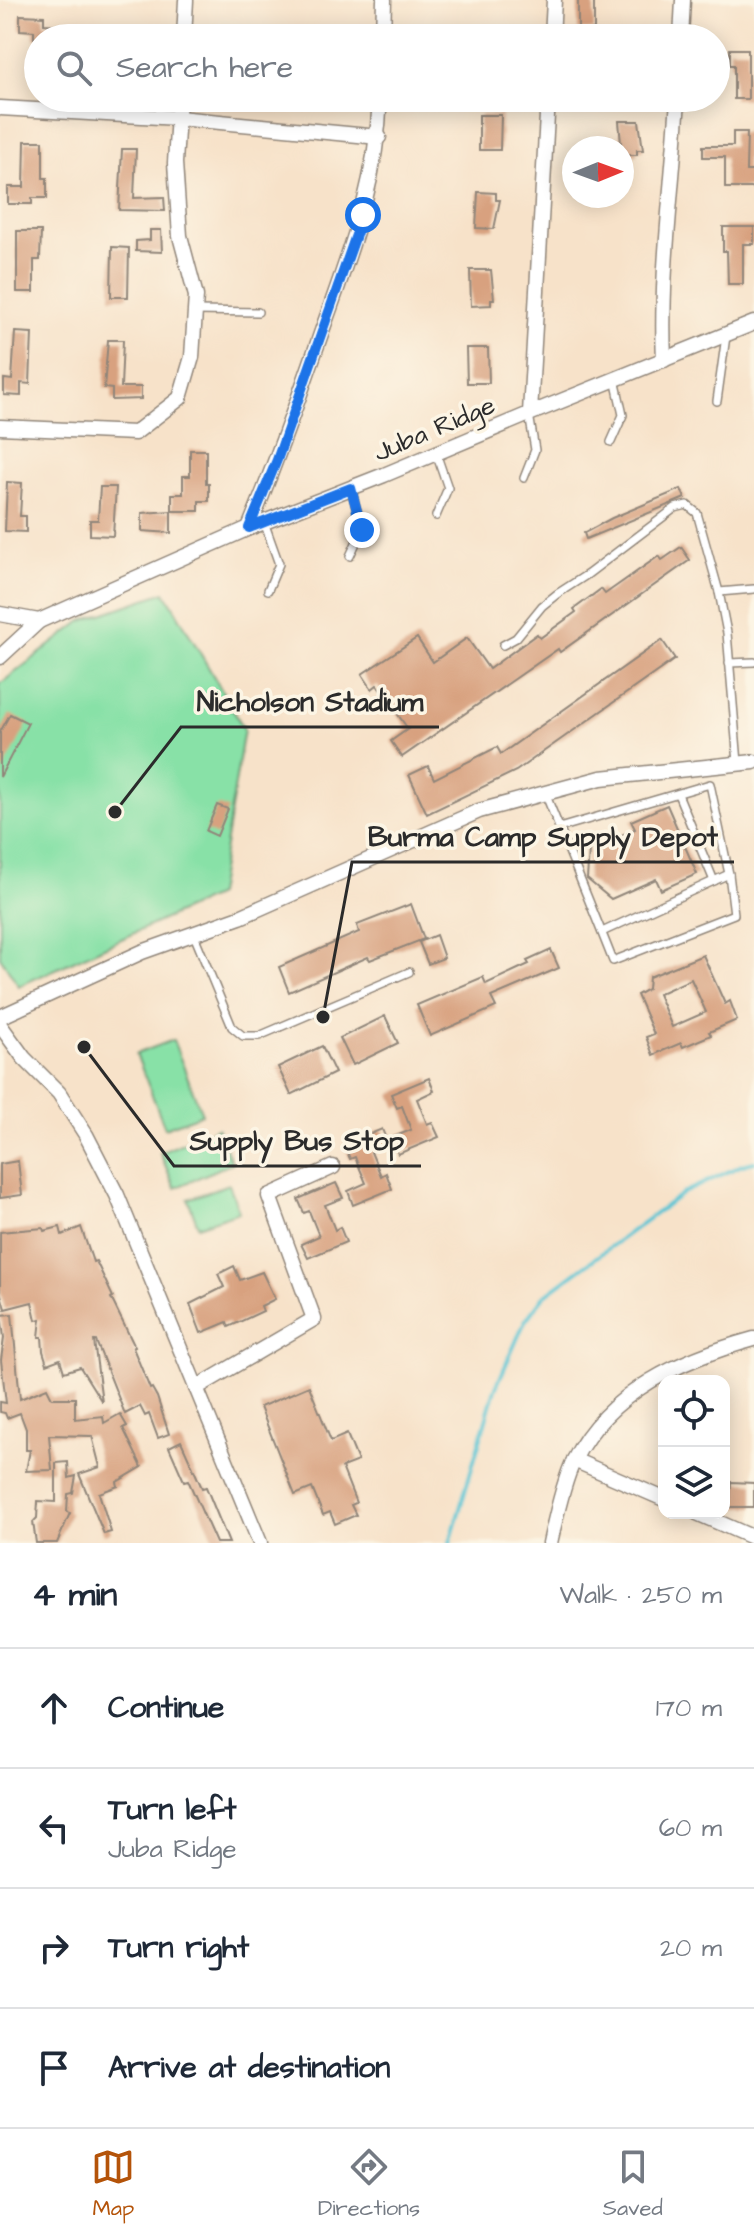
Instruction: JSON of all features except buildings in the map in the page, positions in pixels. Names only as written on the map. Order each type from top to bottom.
[{"type":"street","points":[[185,24],[186,0]]},
{"type":"street","points":[[383,24],[384,0]]},
{"type":"street","points":[[553,24],[554,0]]},
{"type":"street","points":[[682,24],[683,0]]},
{"type":"street","points":[[0,108],[24,109]]},
{"type":"street","points":[[71,112],[178,118],[379,137]]},
{"type":"street","points":[[0,427],[135,433],[180,398],[192,357],[196,296],[180,236],[175,163],[178,112]]},
{"type":"street","points":[[249,528],[277,460],[353,248],[371,184],[380,112]]},
{"type":"street","points":[[530,413],[547,112]]},
{"type":"street","points":[[664,360],[662,306],[665,244],[677,112]]},
{"type":"street","name":"Juba Ridge","points":[[0,657],[39,621],[249,528],[754,323]]},
{"type":"street","points":[[0,614],[39,621]]},
{"type":"street","points":[[0,1017],[142,952],[194,935],[319,883],[479,811],[601,778],[754,762]]},
{"type":"street","points":[[0,1025],[5,1042],[59,1093],[86,1135],[117,1195],[260,1543]]},
{"type":"street","points":[[196,1388],[314,1319],[269,1196],[333,1167]]},
{"type":"street","points":[[550,1543],[574,1460],[600,1422],[634,1391],[703,1355],[754,1339]]},
{"type":"street","points":[[574,1460],[658,1496]]},
{"type":"street","points":[[711,1519],[754,1538]]},
{"type":"lane","points":[[194,311],[258,312]]},
{"type":"lane","points":[[717,401],[727,334]]},
{"type":"lane","points":[[611,442],[623,415],[615,379]]},
{"type":"lane","points":[[524,478],[535,450],[530,413]]},
{"type":"lane","points":[[436,453],[448,488],[436,516]]},
{"type":"lane","points":[[350,556],[362,530],[351,488]]},
{"type":"lane","points":[[503,645],[516,638],[542,606],[557,594],[681,505],[687,505],[697,513],[719,592],[738,763]]},
{"type":"lane","points":[[264,522],[279,564],[268,590]]},
{"type":"lane","points":[[719,592],[754,589]]},
{"type":"lane","points":[[729,663],[754,662]]},
{"type":"lane","points":[[545,793],[559,828],[602,932],[613,961],[734,914],[710,784],[559,828]]},
{"type":"lane","points":[[678,794],[714,881]]},
{"type":"lane","points":[[602,932],[729,874]]},
{"type":"lane","points":[[194,935],[232,1027],[243,1036],[259,1036],[409,972]]},
{"type":"green space","points":[[165,592],[244,729],[217,895],[19,986],[0,957],[0,684],[82,621]]},
{"type":"green space","points":[[173,1040],[202,1114],[165,1128],[136,1054]]},
{"type":"green space","points":[[217,1128],[232,1163],[175,1188],[160,1153]]},
{"type":"green space","points":[[229,1184],[239,1212],[198,1226],[188,1199]]},
{"type":"waterway","points":[[450,1543],[494,1392],[525,1321],[544,1296],[683,1193],[754,1162]]},
{"type":"place","name":"Nicholson Stadium","points":[[115,812]]},
{"type":"place","name":"Burma Camp Supply Depot","points":[[323,1017]]},
{"type":"place","name":"Supply Bus Stop","points":[[84,1047]]},
{"type":"route","points":[[362,530],[351,488],[249,528],[299,400],[363,215]]}]
